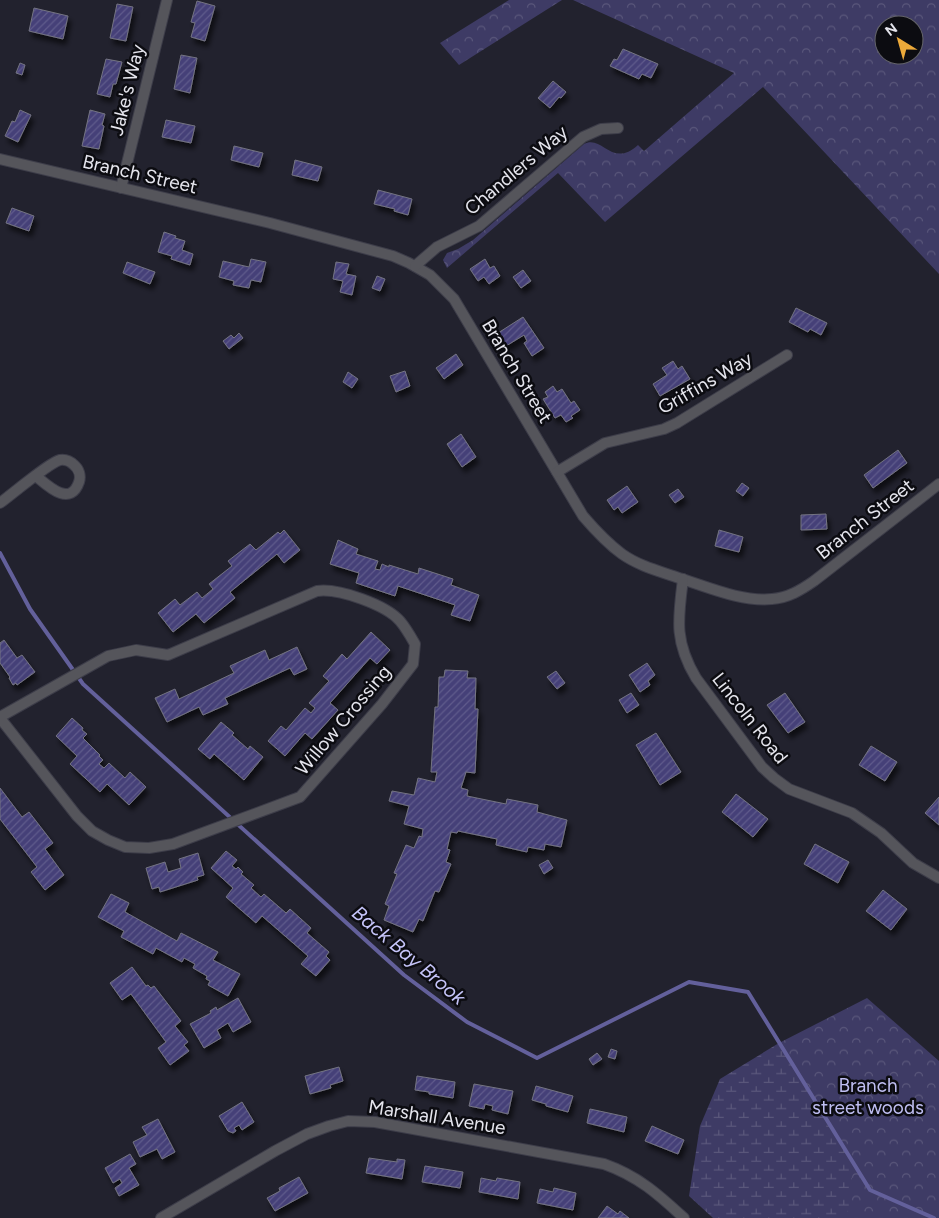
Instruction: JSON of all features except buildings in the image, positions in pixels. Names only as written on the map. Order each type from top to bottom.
[{"type":"street","name":"Jake's Way","points":[[121,188],[167,0]]},
{"type":"street","name":"Chandlers Way","points":[[415,266],[437,247],[478,226],[583,137],[600,129],[618,128]]},
{"type":"street","name":"Branch Street","points":[[0,159],[270,223],[393,256],[415,266],[438,282],[454,299],[583,516],[603,538],[631,560],[683,579],[736,596],[770,599],[788,596],[814,581],[939,484]]},
{"type":"street","name":"Griffins Way","points":[[557,472],[605,443],[664,429],[677,424],[787,354]]},
{"type":"street","points":[[0,503],[36,476]]},
{"type":"street","name":"Lincoln Road","points":[[683,579],[678,631],[688,664],[696,678],[762,767],[789,789],[835,805],[868,822],[913,863],[939,878]]},
{"type":"street","name":"Willow Crossing","points":[[327,590],[349,595],[385,609],[400,621],[415,644],[413,664],[382,704],[300,797],[172,844],[149,848],[125,847],[92,831],[77,816],[0,718],[108,656],[136,650],[168,655],[318,591],[327,590]]},
{"type":"street","name":"Marshall Avenue","points":[[161,1218],[307,1134],[348,1121],[375,1122],[604,1164],[640,1180],[684,1218]]},
{"type":"green space","points":[[509,0],[562,0],[459,65],[440,43]]},
{"type":"green space","points":[[573,0],[939,0],[939,274],[763,87],[605,222],[558,173],[447,268],[443,260],[447,253],[473,240],[584,144],[596,143],[614,153],[621,154],[638,145],[644,151],[734,73]]},
{"type":"green space","name":"Branch street woods","points":[[867,998],[939,1061],[939,1218],[827,1218],[779,1043]]},
{"type":"green space","points":[[779,1043],[853,1163],[850,1209],[839,1218],[713,1218],[689,1196],[700,1126],[720,1079]]},
{"type":"waterway","name":"Back Bay Brook","points":[[0,553],[30,609],[83,684],[404,975],[467,1022],[537,1058],[689,982],[748,992],[870,1190],[934,1218]]}]
